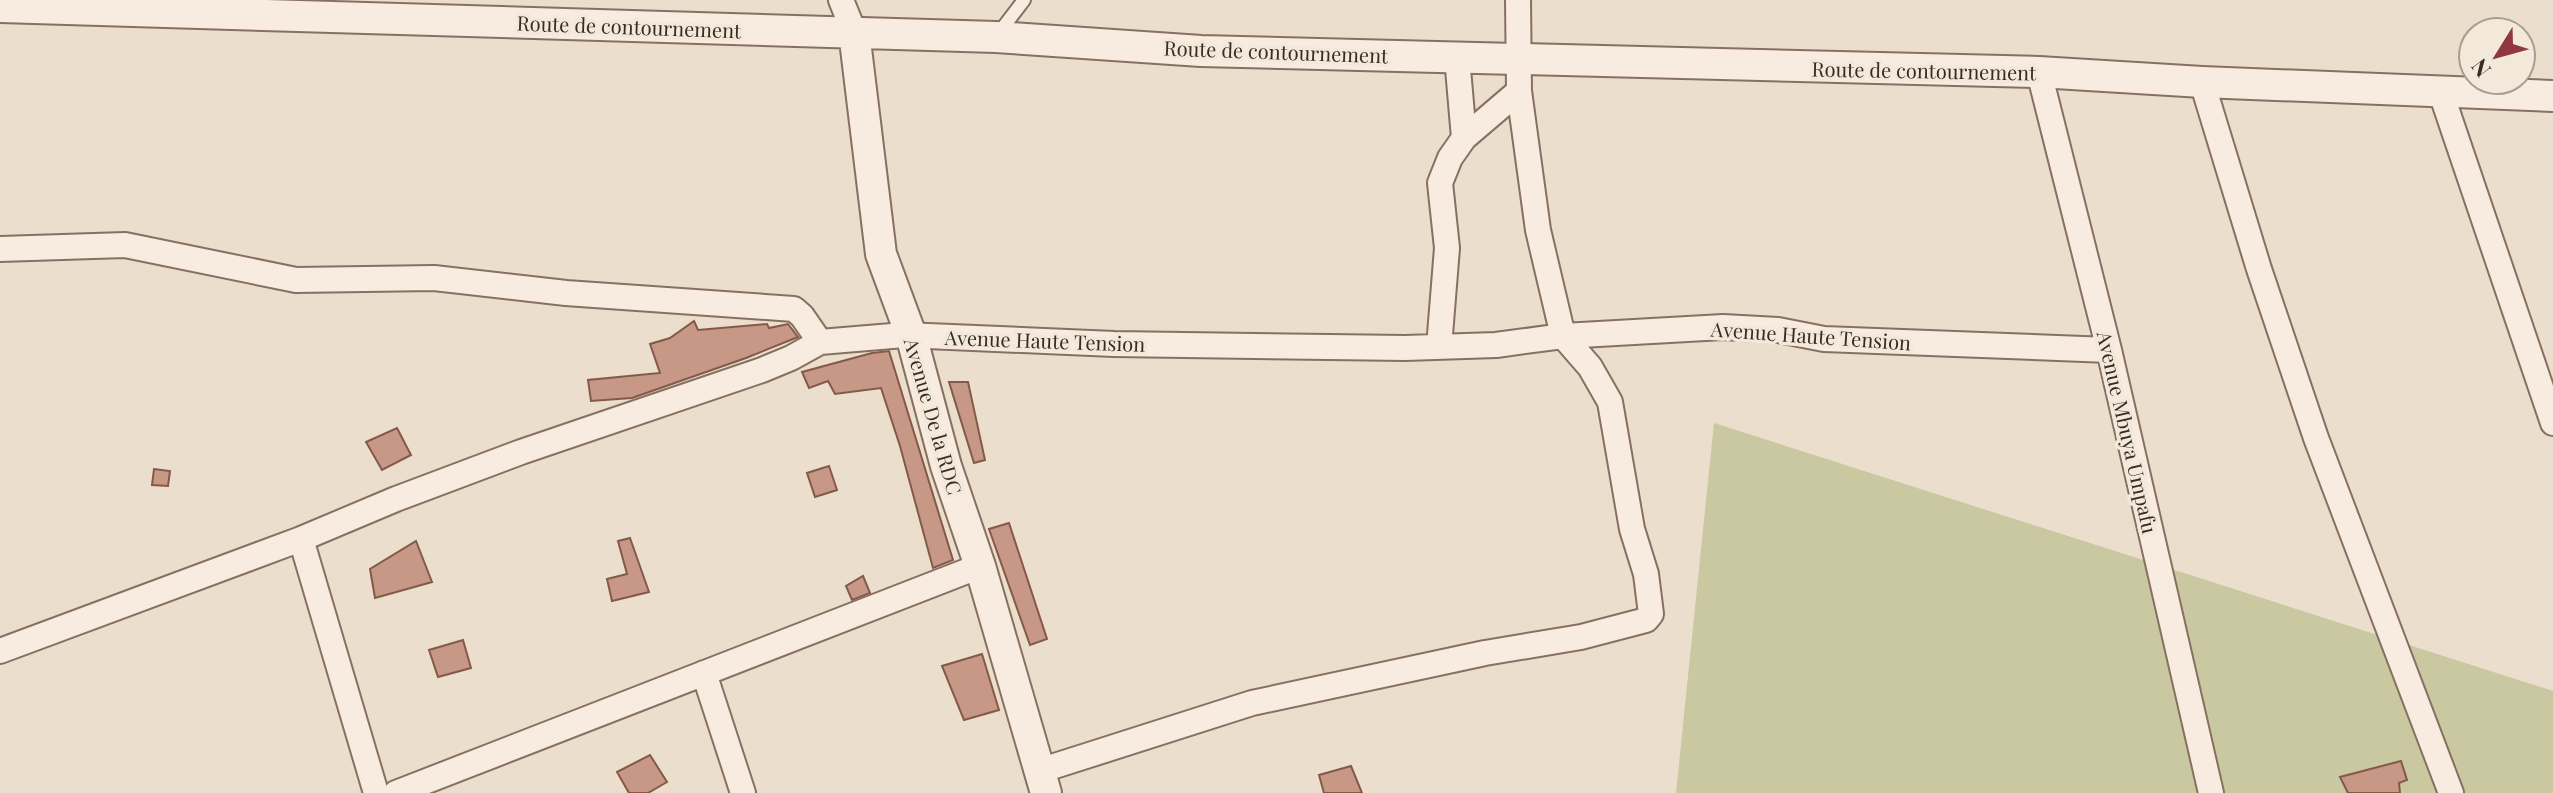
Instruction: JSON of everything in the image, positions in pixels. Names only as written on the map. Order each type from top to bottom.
[{"type":"street","points":[[841,0],[854,32]]},
{"type":"street","points":[[1042,782],[1227,710],[1485,653],[1581,637],[1646,620],[1651,614],[1646,574],[1632,529],[1610,402],[1590,367],[1563,336],[1538,230],[1519,91],[1518,0]]},
{"type":"street","name":"Route de contournement","points":[[18,5],[996,37],[1201,51],[2039,72],[2553,96]]},
{"type":"street","name":"Avenue De la RDC","points":[[854,32],[881,254],[911,335],[946,466],[980,566],[1042,782]]},
{"type":"street","points":[[1457,57],[1464,138]]},
{"type":"street","name":"Avenue Mbuya Umpafu","points":[[2039,72],[2109,350],[2211,793]]},
{"type":"street","points":[[2202,82],[2259,269],[2316,438],[2451,793]]},
{"type":"street","points":[[2440,90],[2553,423]]},
{"type":"street","points":[[1439,347],[1447,248],[1440,183],[1450,158],[1464,138],[1519,91]]},
{"type":"street","points":[[0,249],[125,245],[296,280],[434,278],[566,293],[794,309],[820,342],[762,370],[521,452],[301,539],[0,651]]},
{"type":"street","name":"Avenue Haute Tension","points":[[820,342],[911,335],[1114,344],[1405,348],[1496,345],[1563,336],[1723,327],[1778,330],[1824,339],[2109,350]]},
{"type":"street","points":[[301,539],[376,793]]},
{"type":"street","points":[[396,793],[980,566]]},
{"type":"street","points":[[704,673],[743,793]]},
{"type":"lane","points":[[996,37],[1024,0]]},
{"type":"green space","points":[[1714,423],[2553,691],[2553,793],[1676,793]]},
{"type":"building","points":[[694,321],[698,330],[767,324],[769,328],[788,324],[798,337],[632,398],[591,401],[588,380],[660,373],[650,344],[670,338]]},
{"type":"building","points":[[889,351],[953,560],[933,568],[881,388],[835,394],[828,381],[809,388],[802,372]]},
{"type":"building","points":[[949,382],[968,382],[985,460],[974,463]]},
{"type":"building","points":[[397,428],[411,455],[382,470],[366,442]]},
{"type":"building","points":[[829,466],[837,490],[815,497],[807,473]]},
{"type":"building","points":[[154,469],[170,471],[168,486],[152,485]]},
{"type":"building","points":[[1009,523],[1047,639],[1030,645],[989,529]]},
{"type":"building","points":[[630,538],[649,592],[612,601],[607,579],[627,574],[618,541]]},
{"type":"building","points":[[416,541],[432,582],[375,598],[370,569]]},
{"type":"building","points":[[863,576],[870,593],[852,600],[846,586]]},
{"type":"building","points":[[463,640],[471,668],[438,677],[429,650]]},
{"type":"building","points":[[982,654],[999,710],[964,720],[942,666]]},
{"type":"building","points":[[650,755],[667,782],[648,793],[629,793],[617,772]]},
{"type":"building","points":[[2401,761],[2407,780],[2399,783],[2400,793],[2348,793],[2340,777]]},
{"type":"building","points":[[1351,766],[1362,793],[1324,793],[1319,775]]}]
